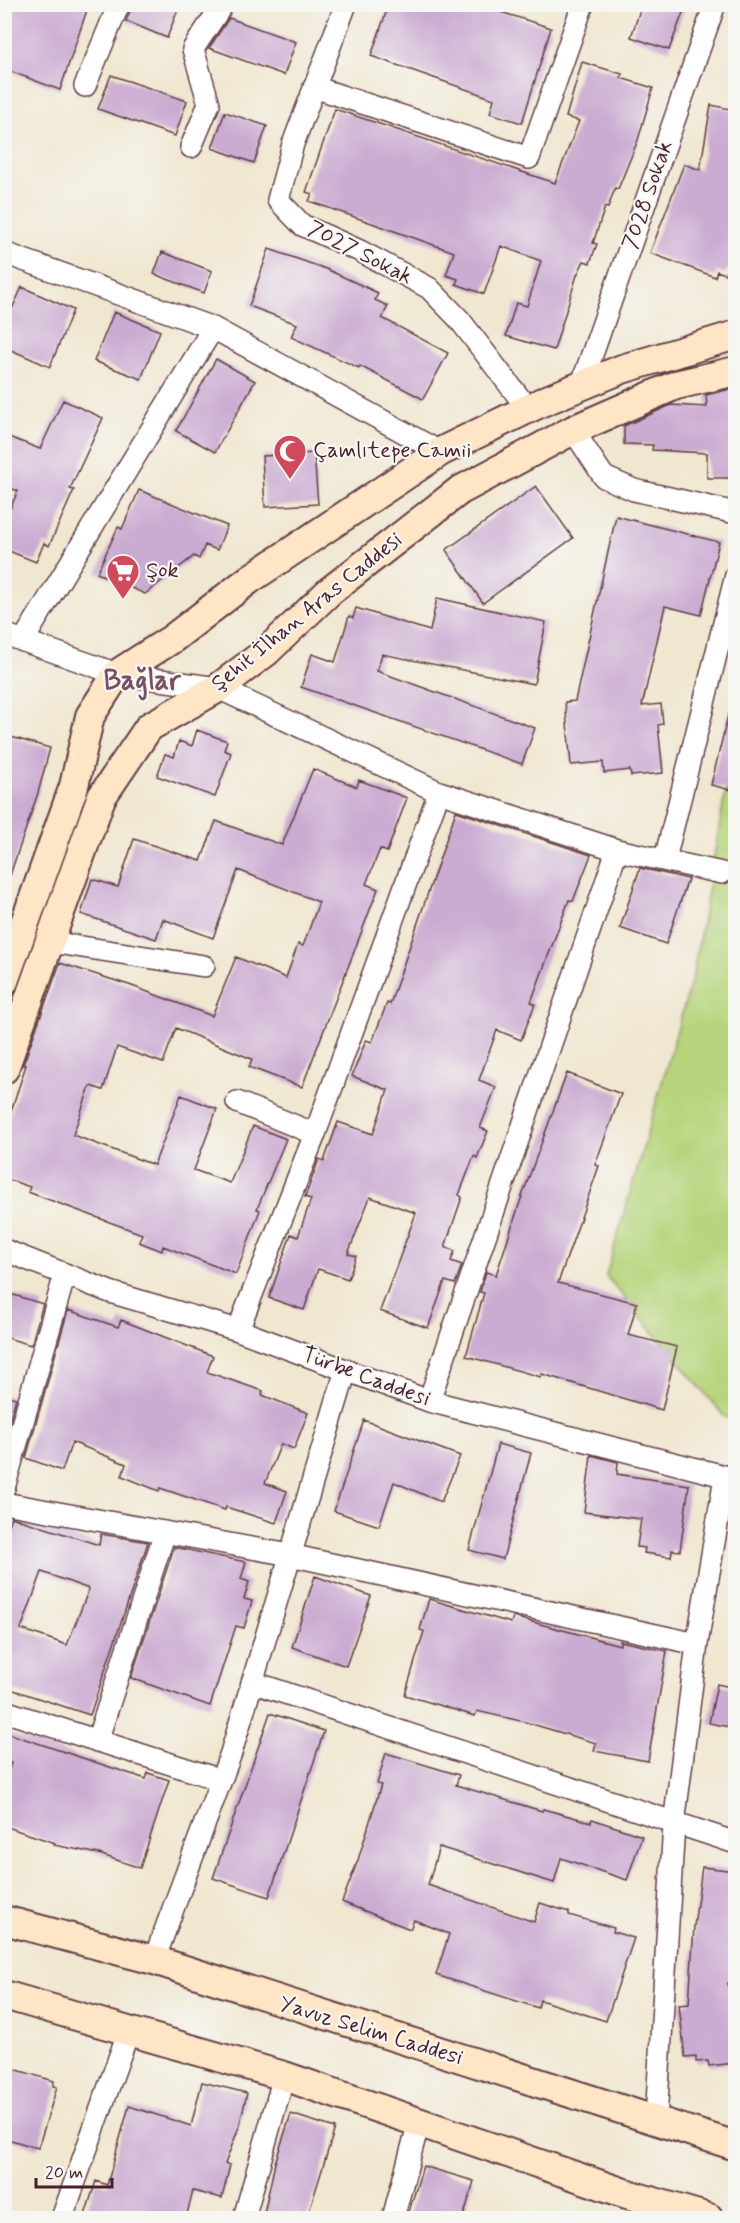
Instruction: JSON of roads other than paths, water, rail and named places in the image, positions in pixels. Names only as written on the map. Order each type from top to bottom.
[{"type":"main road","points":[[4,981],[74,786],[90,716],[117,674],[172,639],[250,579],[440,452],[528,409],[622,369],[735,335]]},
{"type":"main road","name":"Şehit İlhan Aras Caddesi","points":[[4,1069],[101,798],[149,727],[218,688],[266,652],[330,591],[459,491],[573,430],[676,385],[735,371]]},
{"type":"main road","name":"Yavuz Selim Caddesi","points":[[4,1920],[154,1960],[318,2015],[735,2146]]},
{"type":"main road","points":[[4,1995],[284,2076],[627,2194],[709,2218]]},
{"type":"street","points":[[85,86],[119,4]]},
{"type":"street","points":[[191,147],[209,104],[193,49],[223,4]]},
{"type":"street","name":"7027 Sokak","points":[[346,4],[293,144],[278,200],[302,225],[360,251],[429,288],[459,319],[528,409]]},
{"type":"street","points":[[314,87],[529,158],[583,4]]},
{"type":"street","name":"7028 Sokak","points":[[581,386],[715,4]]},
{"type":"street","points":[[6,257],[213,328],[440,452]]},
{"type":"street","points":[[213,328],[14,637],[117,674],[218,688],[439,792],[617,850],[722,873]]},
{"type":"street","points":[[573,430],[604,477],[634,490],[735,513]]},
{"type":"street","points":[[665,859],[735,575]]},
{"type":"street","points":[[238,1330],[315,1134],[439,792]]},
{"type":"street","points":[[429,1401],[617,850]]},
{"type":"street","points":[[50,942],[204,966]]},
{"type":"street","points":[[237,1102],[315,1134]]},
{"type":"street","name":"Türbe Caddesi","points":[[4,1250],[111,1292],[238,1330],[429,1401],[730,1478]]},
{"type":"street","points":[[4,1488],[65,1274]]},
{"type":"street","points":[[154,1960],[221,1780],[346,1370]]},
{"type":"street","points":[[656,2120],[674,1824],[697,1644],[730,1478]]},
{"type":"street","points":[[4,1503],[290,1555],[697,1644]]},
{"type":"street","points":[[97,1741],[165,1532]]},
{"type":"street","points":[[252,1682],[735,1843]]},
{"type":"street","points":[[4,1711],[221,1780]]},
{"type":"street","points":[[62,2218],[129,2030]]},
{"type":"street","points":[[244,2218],[284,2076]]},
{"type":"street","points":[[393,2218],[419,2122]]},
{"type":"place","name":"Çamlıtepe Camii","points":[[290,480]]},
{"type":"place","name":"Şok","points":[[123,600]]},
{"type":"district","name":"Bağlar","points":[[142,681]]}]
